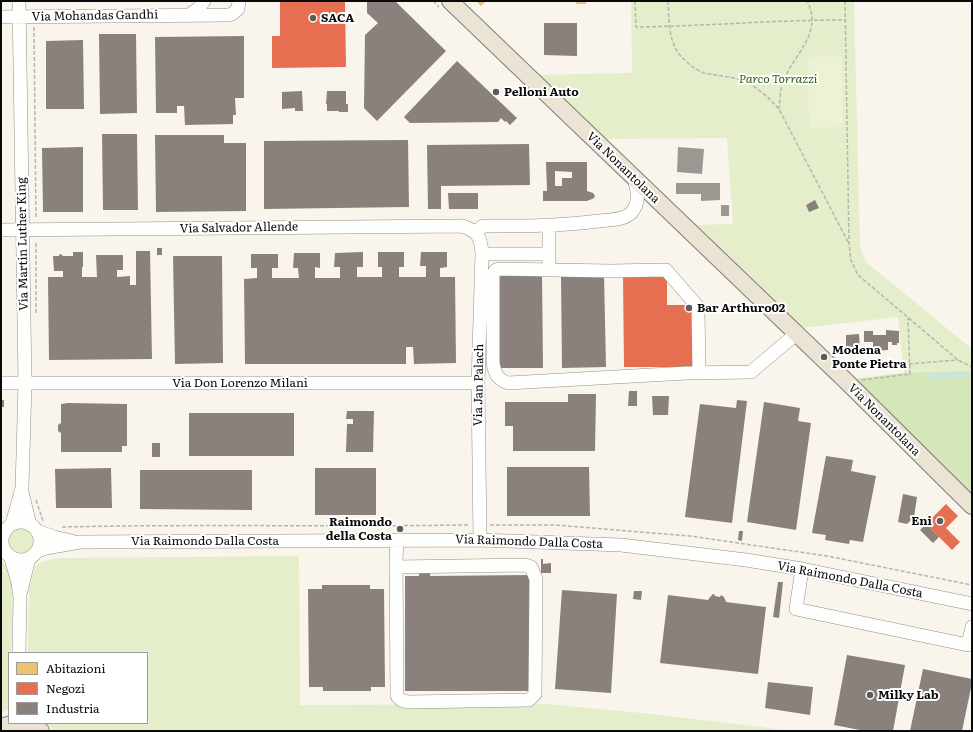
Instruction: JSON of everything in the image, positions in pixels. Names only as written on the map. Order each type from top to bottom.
[{"type":"main road","name":"Via Nonantolana","points":[[450,1],[847,382],[972,506]]},
{"type":"main road","points":[[26,724],[37,727]]},
{"type":"street","name":"Via Martin Luther King","points":[[19,1],[25,384],[22,488]]},
{"type":"street","points":[[189,15],[199,8],[204,1]]},
{"type":"street","name":"Via Mohandas Gandhi","points":[[1,17],[232,14],[238,9],[239,1]]},
{"type":"street","points":[[476,232],[483,226],[549,226],[620,218],[630,214],[636,206],[638,192],[634,178]]},
{"type":"street","name":"Via Salvador Allende","points":[[1,230],[462,226],[470,228],[476,232]]},
{"type":"street","points":[[549,226],[549,270]]},
{"type":"street","name":"Via Jan Palach","points":[[476,232],[481,242],[482,254],[478,383],[480,540]]},
{"type":"street","points":[[482,254],[549,254]]},
{"type":"street","points":[[699,373],[698,307],[666,270],[610,271],[499,269],[493,274],[493,363],[495,371],[501,380],[508,383],[699,373],[751,372],[796,334]]},
{"type":"street","name":"Via Don Lorenzo Milani","points":[[1,384],[478,383]]},
{"type":"street","points":[[20,597],[33,555],[40,544],[37,527],[22,488]]},
{"type":"street","points":[[19,652],[20,597],[18,583],[1,542],[22,488]]},
{"type":"street","points":[[6,529],[21,522],[37,527],[54,537],[80,542]]},
{"type":"street","points":[[397,540],[397,566],[397,696],[401,700],[408,702],[529,700],[532,698],[535,694],[536,579],[531,567],[525,565],[397,566]]},
{"type":"street","name":"Via Raimondo Dalla Costa","points":[[80,542],[480,540],[621,545],[746,560],[802,569],[972,604]]},
{"type":"street","points":[[6,554],[16,560],[24,560],[46,548],[80,542]]},
{"type":"street","points":[[802,569],[796,609],[968,645],[972,627]]},
{"type":"path","points":[[635,1],[636,27],[845,20]]},
{"type":"path","points":[[668,1],[669,27],[673,42],[680,55],[690,65],[702,72],[733,78],[755,87],[768,97],[779,109],[849,242]]},
{"type":"path","points":[[779,109],[782,83],[810,34],[812,20],[810,7],[807,1]]},
{"type":"path","points":[[845,1],[849,242],[851,260],[858,275],[958,360],[972,367]]},
{"type":"path","points":[[34,17],[36,313]]},
{"type":"path","points":[[847,382],[910,374],[908,318]]},
{"type":"path","points":[[909,364],[958,360]]},
{"type":"path","points":[[34,494],[42,521],[37,527]]},
{"type":"path","points":[[56,527],[555,525],[690,536],[827,556],[972,585]]},
{"type":"green space","name":"Parco Torrazzi","points":[[631,1],[854,1],[860,247],[866,262],[972,349],[972,492],[904,373],[898,317],[802,328],[691,225],[733,224],[727,138],[604,139],[534,75],[632,72]]},
{"type":"green space","points":[[842,56],[843,127],[809,128],[808,57]]},
{"type":"green space","points":[[972,371],[972,494],[853,379],[903,373]]},
{"type":"green space","points":[[21,529],[30,533],[34,542],[30,551],[21,555],[12,551],[8,542],[12,533]]},
{"type":"green space","points":[[299,556],[300,705],[546,704],[642,713],[788,731],[54,731],[47,724],[148,724],[148,652],[28,652],[29,591],[35,566],[42,562],[59,558]]},
{"type":"green space","points":[[1,561],[10,568],[13,588],[11,652],[8,652],[8,709],[1,713]]},
{"type":"building: Abitazioni","points":[[476,1],[486,1],[481,6]]},
{"type":"building: Abitazioni","points":[[576,1],[586,1],[586,4],[576,4]]},
{"type":"building: Negozi","name":"SACA","points":[[280,1],[345,1],[346,67],[272,68],[272,36],[280,36]]},
{"type":"building: Negozi","points":[[623,275],[667,275],[667,305],[694,305],[695,367],[624,367]]},
{"type":"building: Negozi","points":[[946,504],[958,516],[946,528],[960,542],[952,550],[926,524]]},
{"type":"building: Industria","points":[[367,1],[395,1],[446,51],[377,121],[364,108],[365,35],[378,23],[367,13]]},
{"type":"building: Industria","points":[[544,23],[577,23],[577,56],[544,55]]},
{"type":"building: Industria","points":[[99,34],[136,34],[137,113],[100,114]]},
{"type":"building: Industria","points":[[244,36],[244,98],[235,98],[236,115],[233,115],[233,124],[185,125],[184,106],[177,106],[177,113],[156,113],[155,37]]},
{"type":"building: Industria","points":[[83,40],[84,109],[46,109],[46,41]]},
{"type":"building: Industria","points":[[457,61],[517,118],[510,125],[501,118],[498,122],[410,123],[404,117]]},
{"type":"building: Industria","points":[[302,91],[303,111],[295,111],[295,108],[282,109],[282,92]]},
{"type":"building: Industria","points":[[327,91],[346,91],[346,104],[348,104],[348,112],[327,111]]},
{"type":"building: Industria","points":[[102,134],[137,134],[138,210],[103,210]]},
{"type":"building: Industria","points":[[155,135],[224,135],[224,143],[246,143],[246,211],[156,212]]},
{"type":"building: Industria","points":[[408,140],[409,207],[264,209],[264,141]]},
{"type":"building: Industria","points":[[529,144],[530,185],[441,186],[441,209],[428,209],[427,145]]},
{"type":"building: Industria","points":[[83,147],[83,212],[43,212],[42,148]]},
{"type":"building: Industria","points":[[546,162],[587,162],[587,191],[593,193],[595,196],[594,198],[587,201],[543,201],[543,191],[547,191]],"holes":[[[555,171],[572,172],[572,178],[562,178],[562,186],[555,186]]]},
{"type":"building: Industria","points":[[448,193],[478,193],[478,209],[449,209]]},
{"type":"building: Industria","points":[[815,200],[819,208],[809,212],[806,205]]},
{"type":"building: Industria","points":[[157,248],[162,248],[162,255],[157,255]]},
{"type":"building: Industria","points":[[136,251],[150,251],[152,359],[49,360],[48,277],[63,277],[63,271],[54,271],[53,256],[59,256],[61,254],[63,256],[73,256],[73,252],[83,252],[82,277],[97,277],[96,255],[123,255],[123,270],[117,270],[117,277],[130,276],[130,285],[136,285]]},
{"type":"building: Industria","points":[[363,252],[363,267],[357,267],[357,277],[382,277],[382,267],[378,267],[378,252],[404,252],[404,267],[399,267],[399,277],[426,277],[426,266],[420,266],[421,252],[447,252],[447,267],[440,268],[440,277],[455,277],[456,363],[414,364],[413,347],[406,347],[406,364],[245,364],[244,279],[257,278],[257,268],[251,268],[251,254],[278,254],[278,268],[272,268],[272,278],[299,278],[298,268],[293,268],[294,253],[320,253],[320,268],[315,267],[315,278],[340,278],[340,267],[334,267],[335,253]]},
{"type":"building: Industria","points":[[173,256],[222,256],[223,363],[175,364]]},
{"type":"building: Industria","points":[[542,275],[543,368],[500,368],[499,276]]},
{"type":"building: Industria","points":[[604,275],[606,367],[562,368],[561,276]]},
{"type":"building: Industria","points":[[886,330],[899,331],[899,343],[897,343],[897,345],[892,345],[892,342],[888,342],[888,350],[873,351],[873,342],[864,342],[864,331],[873,331],[873,335],[886,335]]},
{"type":"building: Industria","points":[[859,334],[860,351],[846,351],[846,335]]},
{"type":"building: Industria","points":[[629,391],[637,391],[637,406],[628,406]]},
{"type":"building: Industria","points":[[568,394],[596,394],[595,451],[513,451],[513,426],[505,426],[505,402],[568,402]]},
{"type":"building: Industria","points":[[652,396],[669,396],[668,415],[653,415]]},
{"type":"building: Industria","points":[[1,400],[4,400],[4,407],[1,407]]},
{"type":"building: Industria","points":[[737,400],[747,401],[732,523],[685,517],[700,404],[736,408]]},
{"type":"building: Industria","points":[[764,402],[800,408],[798,421],[811,423],[796,530],[747,522]]},
{"type":"building: Industria","points":[[61,404],[127,404],[127,446],[122,446],[122,452],[61,452],[61,433],[58,431],[58,425],[61,423]]},
{"type":"building: Industria","points":[[347,411],[374,411],[373,452],[346,452],[347,424],[353,424],[353,419],[346,419]]},
{"type":"building: Industria","points":[[189,413],[294,413],[294,456],[189,456]]},
{"type":"building: Industria","points":[[152,443],[160,443],[160,457],[152,457]]},
{"type":"building: Industria","points":[[826,456],[853,460],[851,471],[876,476],[863,542],[850,540],[849,544],[825,540],[826,535],[812,533]]},
{"type":"building: Industria","points":[[507,467],[589,467],[590,516],[507,516]]},
{"type":"building: Industria","points":[[111,468],[112,508],[56,508],[55,469]]},
{"type":"building: Industria","points":[[315,468],[376,468],[376,515],[315,515]]},
{"type":"building: Industria","points":[[140,470],[252,470],[252,510],[140,509]]},
{"type":"building: Industria","points":[[903,494],[917,497],[914,517],[907,524],[898,522]]},
{"type":"building: Industria","points":[[926,524],[939,537],[933,543],[920,530]]},
{"type":"building: Industria","points":[[739,531],[743,531],[742,541],[738,540]]},
{"type":"building: Industria","points":[[541,559],[543,559],[543,564],[551,563],[551,573],[541,573]]},
{"type":"building: Industria","points":[[421,571],[428,571],[430,576],[530,575],[530,691],[405,691],[405,576],[419,576]]},
{"type":"building: Industria","points":[[778,582],[783,582],[779,618],[773,617]]},
{"type":"building: Industria","points":[[322,585],[370,585],[370,589],[384,589],[385,687],[371,687],[371,691],[323,691],[323,687],[309,687],[308,589],[322,589]]},
{"type":"building: Industria","points":[[562,590],[617,594],[611,693],[555,689]]},
{"type":"building: Industria","points":[[634,591],[642,591],[641,600],[633,599]]},
{"type":"building: Industria","points":[[713,594],[720,597],[721,595],[724,597],[726,602],[766,607],[758,674],[660,663],[668,595],[708,600]]},
{"type":"building: Industria","name":"Milky Lab","points":[[847,655],[905,665],[893,731],[865,731],[834,725]]},
{"type":"building: Industria","points":[[923,669],[972,679],[962,731],[910,731]]},
{"type":"building: Industria","points":[[768,682],[813,687],[810,715],[765,708]]},
{"type":"building: Altro","points":[[678,147],[704,149],[702,174],[677,172]]},
{"type":"building: Altro","points":[[676,183],[720,183],[720,200],[701,201],[701,194],[676,194]]},
{"type":"building: Altro","points":[[721,205],[729,205],[729,216],[721,216]]},
{"type":"waterway","points":[[926,376],[972,375]]},
{"type":"place","name":"SACA","points":[[313,18]]},
{"type":"place","name":"Pelloni Auto","points":[[496,92]]},
{"type":"place","name":"Bar Arthuro02","points":[[689,308]]},
{"type":"place","name":"Modena Ponte Pietra","points":[[824,357]]},
{"type":"place","name":"Eni","points":[[940,521]]},
{"type":"place","name":"Raimondo della Costa","points":[[400,529]]},
{"type":"place","name":"Milky Lab","points":[[870,695]]}]
